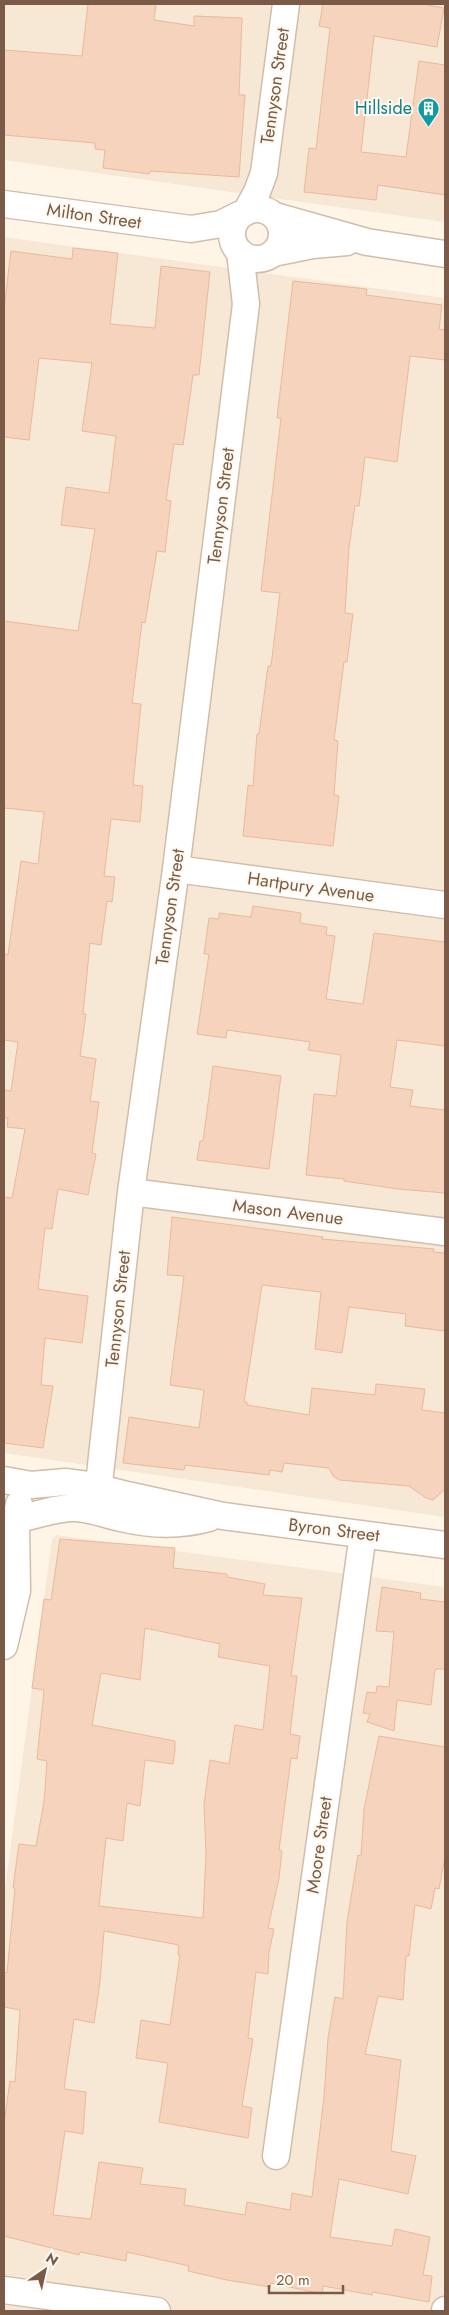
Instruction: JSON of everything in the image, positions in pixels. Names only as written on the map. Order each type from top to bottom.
[{"type":"street","name":"Tennyson Street","points":[[258,214],[264,184],[264,168],[286,4]]},
{"type":"street","name":"Milton Street","points":[[4,204],[184,228],[206,228],[258,214]]},
{"type":"street","points":[[258,214],[281,225],[280,245],[271,255]]},
{"type":"street","points":[[367,242],[313,245],[254,259],[238,250],[232,233],[234,223],[258,214],[367,242],[445,254]]},
{"type":"street","name":"Milton Street","points":[[184,228],[238,250]]},
{"type":"street","name":"Tennyson Street","points":[[97,1499],[131,1192],[176,869],[246,304],[238,250]]},
{"type":"street","name":"Tennyson Street","points":[[246,304],[271,255]]},
{"type":"street","name":"Hartpury Avenue","points":[[176,869],[445,905]]},
{"type":"street","name":"Mason Avenue","points":[[131,1192],[445,1232]]},
{"type":"street","points":[[4,1646],[16,1591],[10,1521],[13,1482]]},
{"type":"street","name":"Byron Street","points":[[13,1482],[70,1482],[97,1499],[123,1519],[166,1524],[222,1516],[445,1545]]},
{"type":"street","name":"Byron Street","points":[[10,1521],[97,1499]]},
{"type":"street","name":"Moore Street","points":[[276,2156],[363,1534]]},
{"type":"street","points":[[4,2290],[157,2311]]},
{"type":"shaded area","points":[[4,4],[445,4],[445,222],[4,160]]},
{"type":"shaded area","points":[[4,237],[445,298],[445,1517],[4,1453]]},
{"type":"shaded area","points":[[56,1535],[445,1587],[445,2311],[4,2311],[4,1896],[52,1539]]},
{"type":"building","points":[[88,4],[156,4],[154,20],[194,26],[194,16],[242,18],[239,95],[245,95],[239,177],[150,171],[149,174],[103,168],[105,150],[95,149],[95,143],[4,135],[4,50],[82,56]]},
{"type":"building","points":[[323,4],[422,4],[444,8],[437,47],[374,36],[361,152],[406,157],[419,61],[445,65],[445,195],[378,185],[376,200],[304,192],[309,148],[316,149],[330,28],[319,26]]},
{"type":"building","points":[[73,248],[118,253],[110,324],[155,328],[161,266],[210,272],[199,375],[193,375],[183,445],[174,444],[166,500],[171,501],[165,552],[157,551],[145,623],[142,622],[132,703],[141,704],[133,785],[143,786],[140,822],[111,819],[104,876],[115,877],[112,902],[107,901],[101,945],[90,943],[83,1014],[86,1014],[80,1056],[96,1059],[90,1101],[99,1102],[92,1153],[96,1154],[88,1195],[58,1189],[52,1229],[45,1228],[38,1289],[88,1296],[82,1343],[45,1338],[41,1385],[53,1386],[43,1448],[4,1443],[4,1197],[12,1198],[25,1129],[7,1127],[8,1118],[4,1118],[4,1090],[11,1091],[18,1042],[4,1040],[4,954],[8,955],[21,861],[38,864],[44,812],[4,808],[4,621],[78,631],[95,529],[61,525],[66,487],[109,493],[116,436],[82,431],[92,363],[39,358],[29,440],[4,437],[4,309],[11,251],[72,259]]},
{"type":"building","points":[[293,281],[367,289],[366,295],[442,305],[439,329],[445,330],[445,360],[410,356],[397,462],[365,457],[359,506],[355,506],[349,547],[345,613],[353,614],[347,662],[344,662],[334,740],[338,741],[334,795],[339,796],[333,846],[243,836],[248,785],[253,786],[257,734],[259,734],[268,666],[271,666],[280,593],[261,591],[281,418],[277,418]]},
{"type":"building","points":[[253,906],[301,913],[300,923],[327,927],[326,935],[335,936],[326,999],[363,1004],[374,933],[445,942],[445,1046],[397,1040],[390,1087],[413,1090],[410,1106],[445,1110],[445,1193],[398,1189],[344,1181],[344,1179],[306,1175],[314,1094],[336,1096],[341,1055],[308,1050],[310,1042],[227,1030],[226,1038],[197,1034],[209,954],[204,954],[209,918],[219,919],[219,913],[251,917]]},
{"type":"building","points":[[213,1066],[281,1076],[269,1169],[197,1160],[200,1141],[203,1141]]},
{"type":"building","points":[[172,1217],[323,1237],[322,1239],[434,1249],[433,1252],[445,1253],[445,1331],[405,1326],[406,1314],[349,1307],[342,1353],[315,1349],[321,1292],[262,1285],[244,1402],[247,1402],[247,1405],[309,1415],[312,1388],[375,1395],[376,1384],[425,1389],[422,1410],[445,1413],[445,1489],[433,1500],[426,1498],[409,1486],[339,1480],[333,1476],[329,1468],[284,1463],[282,1472],[270,1470],[269,1475],[185,1465],[184,1470],[123,1463],[129,1417],[199,1428],[204,1390],[170,1385],[184,1276],[167,1275]]},
{"type":"building","points":[[60,1539],[175,1548],[173,1568],[227,1574],[227,1577],[265,1584],[263,1595],[302,1598],[291,1676],[297,1676],[290,1734],[300,1736],[297,1759],[291,1758],[279,1850],[282,1851],[279,1878],[268,1928],[274,1929],[269,1952],[268,1974],[256,1972],[248,2038],[253,2039],[242,2106],[252,2108],[248,2138],[159,2122],[168,2063],[136,2058],[141,2020],[170,2025],[180,1955],[178,1955],[179,1945],[104,1931],[100,1982],[94,2023],[74,2019],[64,2089],[86,2092],[83,2134],[65,2131],[53,2215],[91,2219],[99,2162],[143,2168],[140,2184],[186,2189],[184,2205],[245,2215],[247,2202],[290,2210],[292,2193],[312,2197],[324,2097],[328,2038],[335,1997],[343,1999],[347,1922],[358,1855],[361,1856],[364,1809],[379,1736],[445,1747],[445,1857],[439,1889],[435,1888],[431,1909],[415,1905],[409,1956],[406,1956],[403,2000],[378,1996],[365,2054],[401,2060],[391,2151],[416,2156],[408,2194],[339,2179],[330,2237],[392,2246],[395,2229],[430,2237],[423,2275],[432,2276],[429,2302],[373,2292],[372,2295],[323,2286],[322,2294],[271,2283],[270,2287],[188,2271],[189,2266],[127,2252],[126,2261],[80,2252],[79,2255],[4,2236],[4,2123],[10,2081],[15,2082],[20,2010],[4,2007],[4,1972],[7,1973],[15,1888],[13,1888],[19,1844],[36,1846],[44,1802],[47,1761],[37,1759],[44,1690],[32,1688],[44,1599],[51,1600]],"holes":[[[145,1628],[220,1644],[218,1657],[270,1666],[263,1730],[235,1725],[229,1764],[210,1760],[204,1804],[206,1853],[203,1918],[99,1906],[106,1838],[123,1841],[127,1803],[140,1806],[145,1760],[173,1764],[175,1749],[175,1741],[92,1725],[101,1673],[140,1680]]]},
{"type":"building","points":[[382,1587],[421,1593],[420,1599],[445,1602],[445,1669],[435,1669],[431,1705],[397,1700],[394,1731],[367,1722],[370,1714],[363,1713],[367,1692],[376,1693],[377,1686],[389,1687],[394,1632],[376,1631]]},
{"type":"place","name":"Hillside","points":[[428,127]]}]
